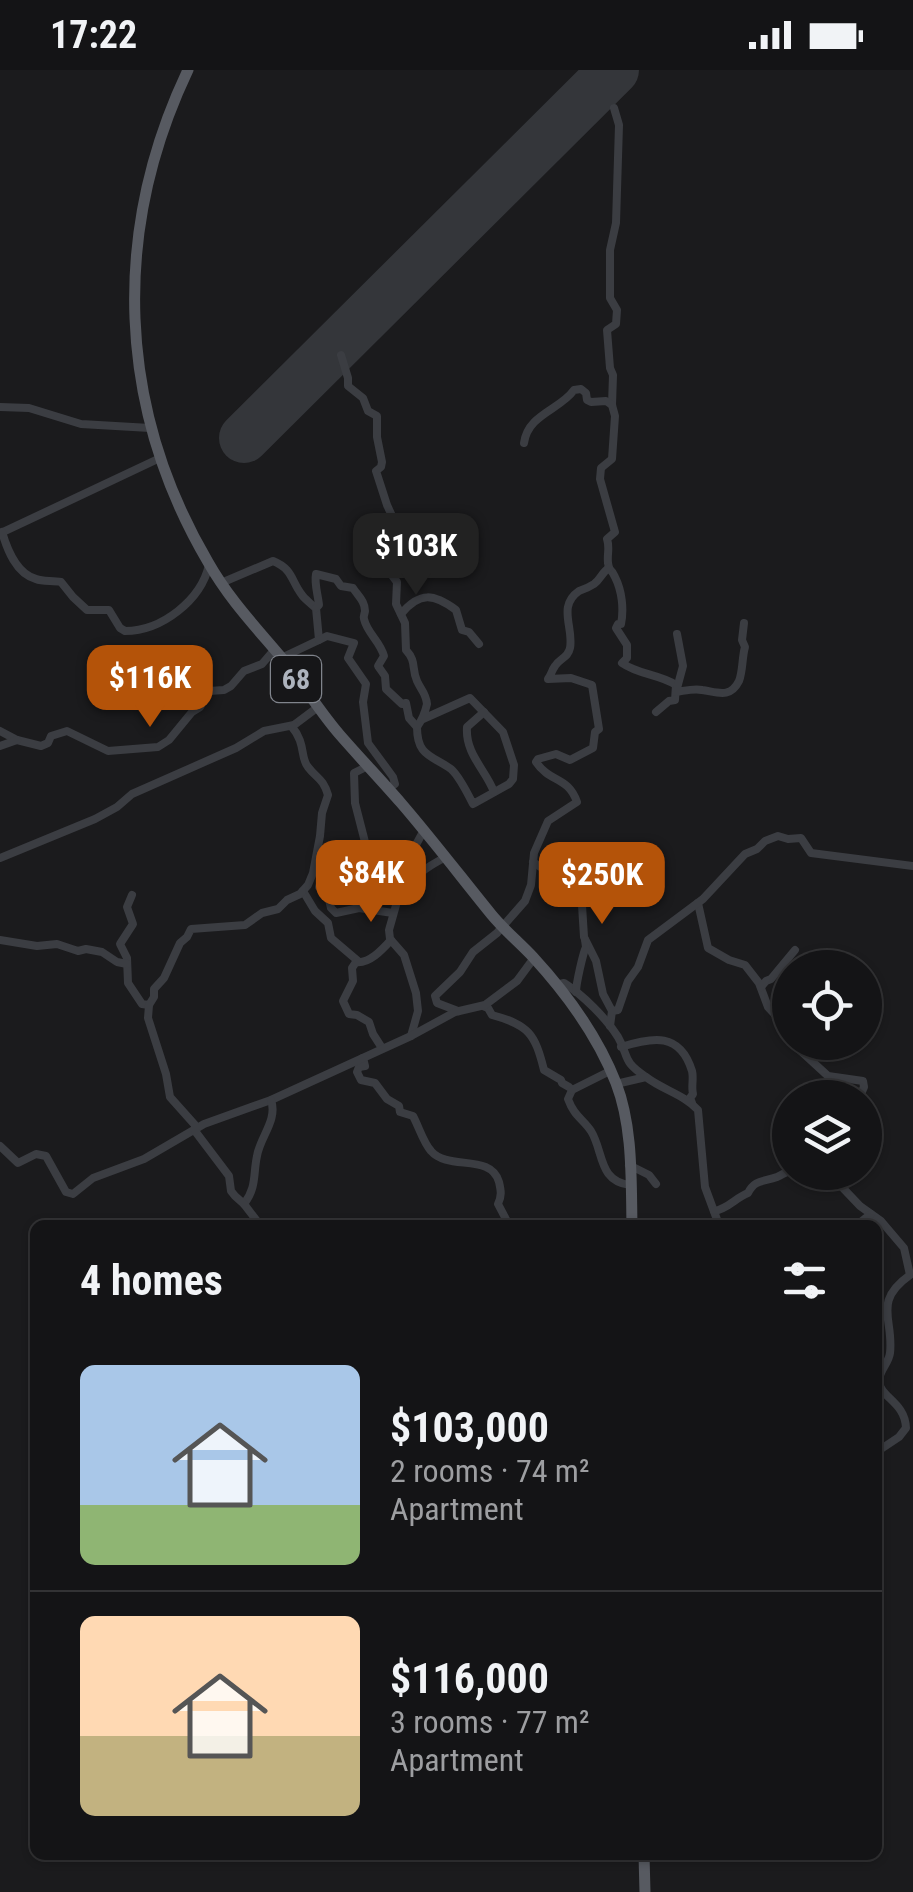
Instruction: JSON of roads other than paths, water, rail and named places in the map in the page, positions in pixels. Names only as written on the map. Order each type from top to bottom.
[{"type":"main road","name":"68","points":[[188,70],[157,148],[144,197],[137,247],[135,334],[141,386],[160,458],[177,502],[210,565],[248,622],[502,927],[556,985],[575,996],[580,1016],[618,1084],[624,1113],[632,1220]]},
{"type":"main road","points":[[644,1860],[645,1892]]},
{"type":"street","points":[[614,108],[619,125],[610,298],[617,310],[616,324],[607,330],[616,416],[612,459],[602,468],[600,479],[614,532],[607,539],[609,568],[616,578],[624,611],[616,628],[627,645],[627,658],[622,663],[633,671],[676,685],[675,700],[656,712]]},
{"type":"street","points":[[340,355],[348,386],[363,398],[368,412],[377,416],[379,423],[377,438],[382,462],[376,471],[398,529],[398,543],[388,570],[397,582],[396,604],[406,628],[406,650],[413,656],[417,682],[426,694],[427,704],[420,723],[418,744],[430,759],[454,770],[472,803],[510,784],[514,766],[503,732],[470,698],[420,723]]},
{"type":"street","points":[[524,444],[524,436],[536,419],[566,400],[574,390],[581,389],[591,402],[606,401],[612,406]]},
{"type":"street","points":[[0,407],[29,408],[81,424],[150,428]]},
{"type":"street","points":[[160,458],[1,533],[13,560],[36,580],[61,582],[87,610],[109,610],[125,632],[151,626],[187,603],[203,585],[210,565]]},
{"type":"street","points":[[221,583],[273,561],[282,564],[296,581],[299,592],[316,608]]},
{"type":"street","points":[[458,1011],[437,1003],[435,996],[525,901],[531,886],[534,853],[548,821],[577,802],[562,779],[542,772],[536,762],[556,754],[570,760],[590,751],[594,743],[599,729],[592,685],[571,678],[548,679],[570,648],[568,604],[609,568]]},
{"type":"street","points":[[319,640],[316,574],[353,588],[364,603],[369,632],[382,648],[384,656],[378,666],[386,688],[402,704],[406,703],[409,718],[420,723]]},
{"type":"street","points":[[401,614],[426,596],[450,605],[456,610],[462,630],[479,644]]},
{"type":"street","points":[[676,692],[697,689],[723,694],[735,686],[745,647],[744,623]]},
{"type":"street","points":[[676,692],[683,666],[677,634]]},
{"type":"street","points":[[0,731],[16,740],[44,746],[51,736],[67,731],[108,751],[158,747],[200,707],[209,692],[231,686],[244,671],[278,654],[327,636],[354,644],[348,658],[366,684],[363,702],[368,744],[393,777],[395,784],[388,788]]},
{"type":"street","points":[[0,858],[95,818],[132,794],[236,748],[264,731],[294,725],[318,707]]},
{"type":"street","points":[[484,712],[467,727],[466,738],[469,751],[494,792]]},
{"type":"street","points":[[256,1220],[231,1191],[229,1176],[170,1097],[149,1026],[149,1004],[191,929],[245,925],[303,891],[313,874],[328,795],[319,776],[306,765],[294,725]]},
{"type":"street","points":[[0,746],[16,740]]},
{"type":"street","points":[[368,766],[354,773],[355,803],[365,842],[355,863],[324,875],[319,886],[330,897],[331,938],[358,961],[380,952],[391,940]]},
{"type":"street","points":[[411,1036],[418,1011],[416,993],[404,955],[391,940],[389,930],[402,873],[424,830]]},
{"type":"street","points":[[612,1011],[621,1006],[648,940],[698,903],[745,854],[765,841],[778,836],[801,838],[811,853],[913,866]]},
{"type":"street","points":[[400,890],[446,857]]},
{"type":"street","points":[[533,862],[564,882],[582,905],[586,947],[575,996],[610,1026],[632,1066],[666,1091],[692,1103]]},
{"type":"street","points":[[303,891],[328,923]]},
{"type":"street","points":[[132,894],[127,907],[133,924],[120,944],[128,958],[130,986],[142,1004],[149,1004]]},
{"type":"street","points":[[698,903],[708,948],[744,965],[761,987],[772,1011]]},
{"type":"street","points":[[331,908],[336,912],[359,908],[393,913]]},
{"type":"street","points":[[584,937],[612,1011],[610,1026]]},
{"type":"street","points":[[0,940],[102,952],[127,964]]},
{"type":"street","points":[[0,1146],[18,1162],[36,1154],[46,1156],[69,1194],[95,1177],[144,1159],[196,1128],[270,1100],[458,1011],[483,1006],[517,981],[534,958]]},
{"type":"street","points":[[358,961],[352,968],[353,981],[343,1005],[350,1014],[370,1022],[382,1048]]},
{"type":"street","points":[[761,987],[772,978]]},
{"type":"street","points":[[580,1016],[594,1009],[604,994]]},
{"type":"street","points":[[483,1006],[492,1015],[521,1025],[532,1034],[544,1070],[572,1090]]},
{"type":"street","points":[[621,1047],[658,1038],[672,1042],[691,1066],[690,1098],[698,1110],[705,1187],[717,1220]]},
{"type":"street","points":[[363,1058],[364,1066],[357,1072],[362,1080],[375,1083],[387,1099],[399,1106],[400,1112],[412,1116],[432,1153],[448,1160],[490,1167],[497,1175],[502,1195],[498,1204],[506,1220]]},
{"type":"street","points":[[626,1059],[617,1071],[618,1084],[646,1076]]},
{"type":"street","points":[[810,1060],[828,1076],[855,1080]]},
{"type":"street","points":[[610,1070],[572,1090],[568,1099],[590,1130],[602,1164],[613,1180],[630,1185]]},
{"type":"street","points":[[244,1204],[254,1189],[258,1152],[274,1110],[270,1100]]},
{"type":"street","points":[[629,1165],[649,1175],[656,1184]]},
{"type":"street","points":[[714,1211],[748,1194],[752,1185],[772,1178]]},
{"type":"street","points":[[845,1190],[880,1220]]},
{"type":"street","points":[[864,1220],[872,1214]]},
{"type":"street","points":[[882,1222],[904,1248],[912,1275],[892,1291],[887,1312],[890,1356],[882,1373]]},
{"type":"street","points":[[882,1388],[904,1413],[906,1428],[882,1448]]}]
